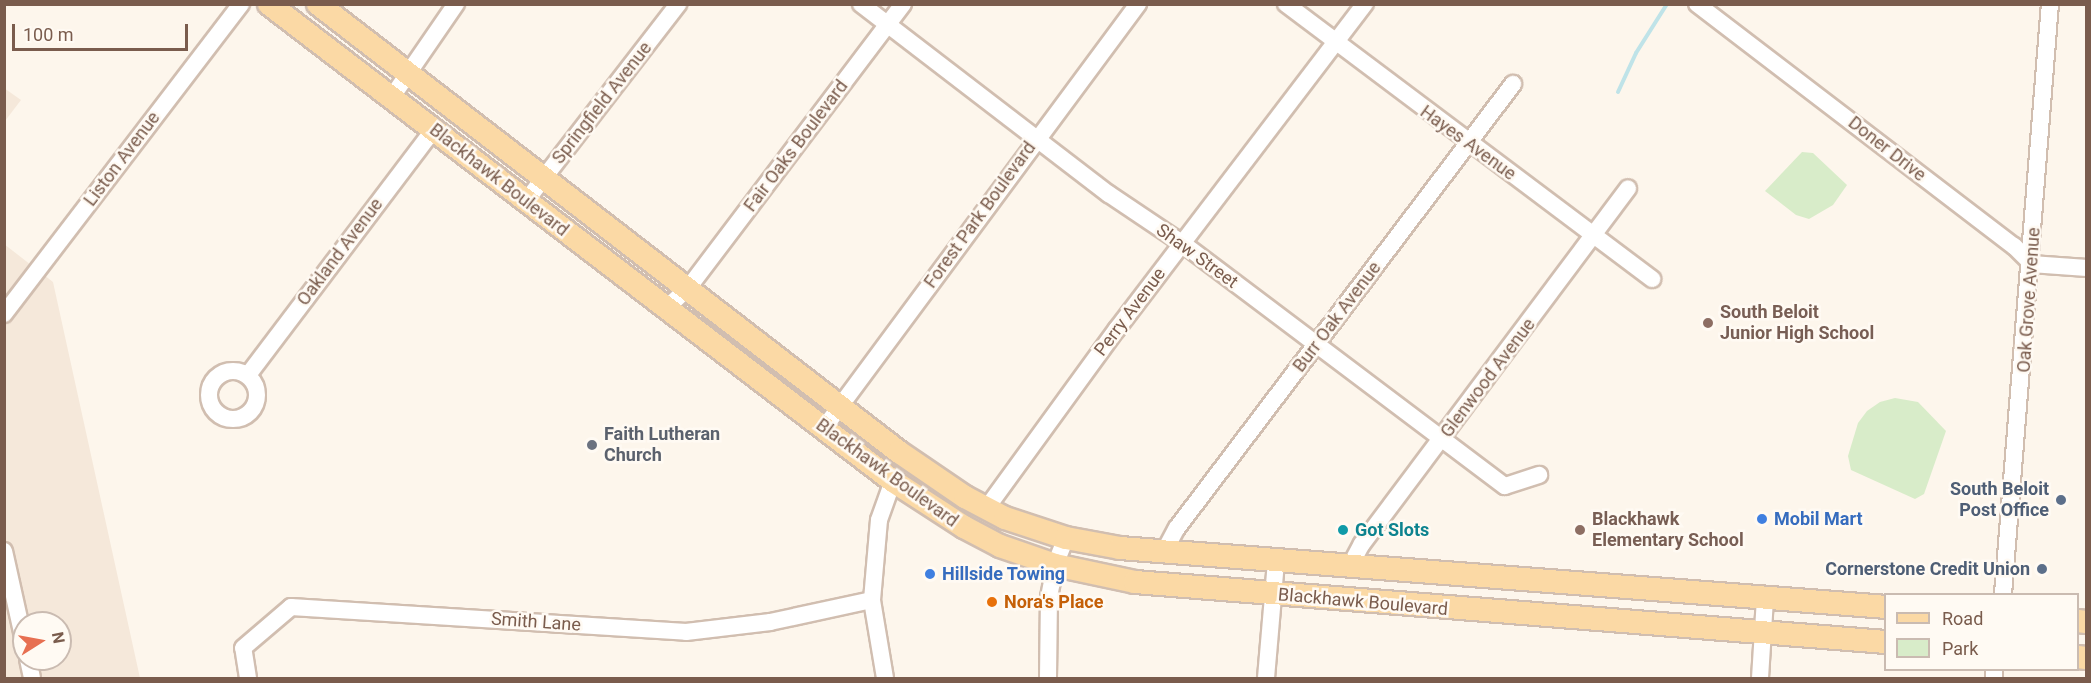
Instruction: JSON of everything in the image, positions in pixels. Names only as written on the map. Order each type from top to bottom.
[{"type":"main road","name":"Blackhawk Boulevard","points":[[269,4],[893,481],[964,527],[1000,546],[1054,565],[1135,582],[1884,642]]},
{"type":"main road","name":"Blackhawk Boulevard","points":[[318,4],[689,287],[899,452],[986,509],[1066,538],[1164,552],[1349,568],[1884,607]]},
{"type":"street","name":"Liston Avenue","points":[[4,314],[241,4]]},
{"type":"street","points":[[392,97],[456,4]]},
{"type":"street","name":"Springfield Avenue","points":[[526,201],[678,4]]},
{"type":"street","name":"Shaw Street","points":[[861,4],[1110,194],[1182,243],[1504,486],[1539,475]]},
{"type":"street","name":"Fair Oaks Boulevard","points":[[667,308],[689,287],[903,4]]},
{"type":"street","name":"Forest Park Boulevard","points":[[824,428],[1138,4]]},
{"type":"street","name":"Hayes Avenue","points":[[1286,4],[1468,144],[1595,234],[1652,279]]},
{"type":"street","name":"Perry Avenue","points":[[986,509],[1182,243],[1365,4]]},
{"type":"street","name":"Doner Drive","points":[[1697,4],[2014,246],[2032,264]]},
{"type":"street","name":"Oak Grove Avenue","points":[[2003,593],[2032,264],[2050,4]]},
{"type":"street","name":"Burr Oak Avenue","points":[[1164,552],[1177,528],[1514,84]]},
{"type":"street","name":"Oakland Avenue","points":[[248,375],[433,130]]},
{"type":"street","name":"Glenwood Avenue","points":[[1349,568],[1362,544],[1628,189]]},
{"type":"street","points":[[2032,264],[2086,268]]},
{"type":"street","points":[[885,678],[872,600],[879,520],[893,481]]},
{"type":"street","points":[[1048,678],[1049,597],[1054,565],[1066,538]]},
{"type":"street","points":[[5,552],[18,611]]},
{"type":"street","points":[[1266,678],[1271,594],[1276,562]]},
{"type":"street","points":[[1760,678],[1765,598]]},
{"type":"street","name":"Smith Lane","points":[[248,678],[243,648],[291,607],[686,632],[770,622],[872,600]]},
{"type":"shaded area","points":[[4,88],[21,100],[5,121],[4,121]]},
{"type":"shaded area","points":[[4,244],[53,282],[140,678],[5,678]]},
{"type":"green space","points":[[1802,152],[1813,153],[1847,185],[1833,205],[1809,219],[1796,215],[1765,191]]},
{"type":"green space","points":[[1895,398],[1918,402],[1946,431],[1924,494],[1915,499],[1851,470],[1848,456],[1858,423],[1867,411],[1880,402]]},
{"type":"waterway","points":[[1618,92],[1636,53],[1667,4]]},
{"type":"place","name":"South Beloit Junior High School","points":[[1708,323]]},
{"type":"place","name":"Faith Lutheran Church","points":[[592,445]]},
{"type":"place","name":"South Beloit Post Office","points":[[2061,500]]},
{"type":"place","name":"Mobil Mart","points":[[1762,519]]},
{"type":"place","name":"Got Slots","points":[[1343,530]]},
{"type":"place","name":"Blackhawk Elementary School","points":[[1580,530]]},
{"type":"place","name":"Cornerstone Credit Union","points":[[2042,569]]},
{"type":"place","name":"Hillside Towing","points":[[930,574]]},
{"type":"place","name":"Nora's Place","points":[[992,602]]}]
